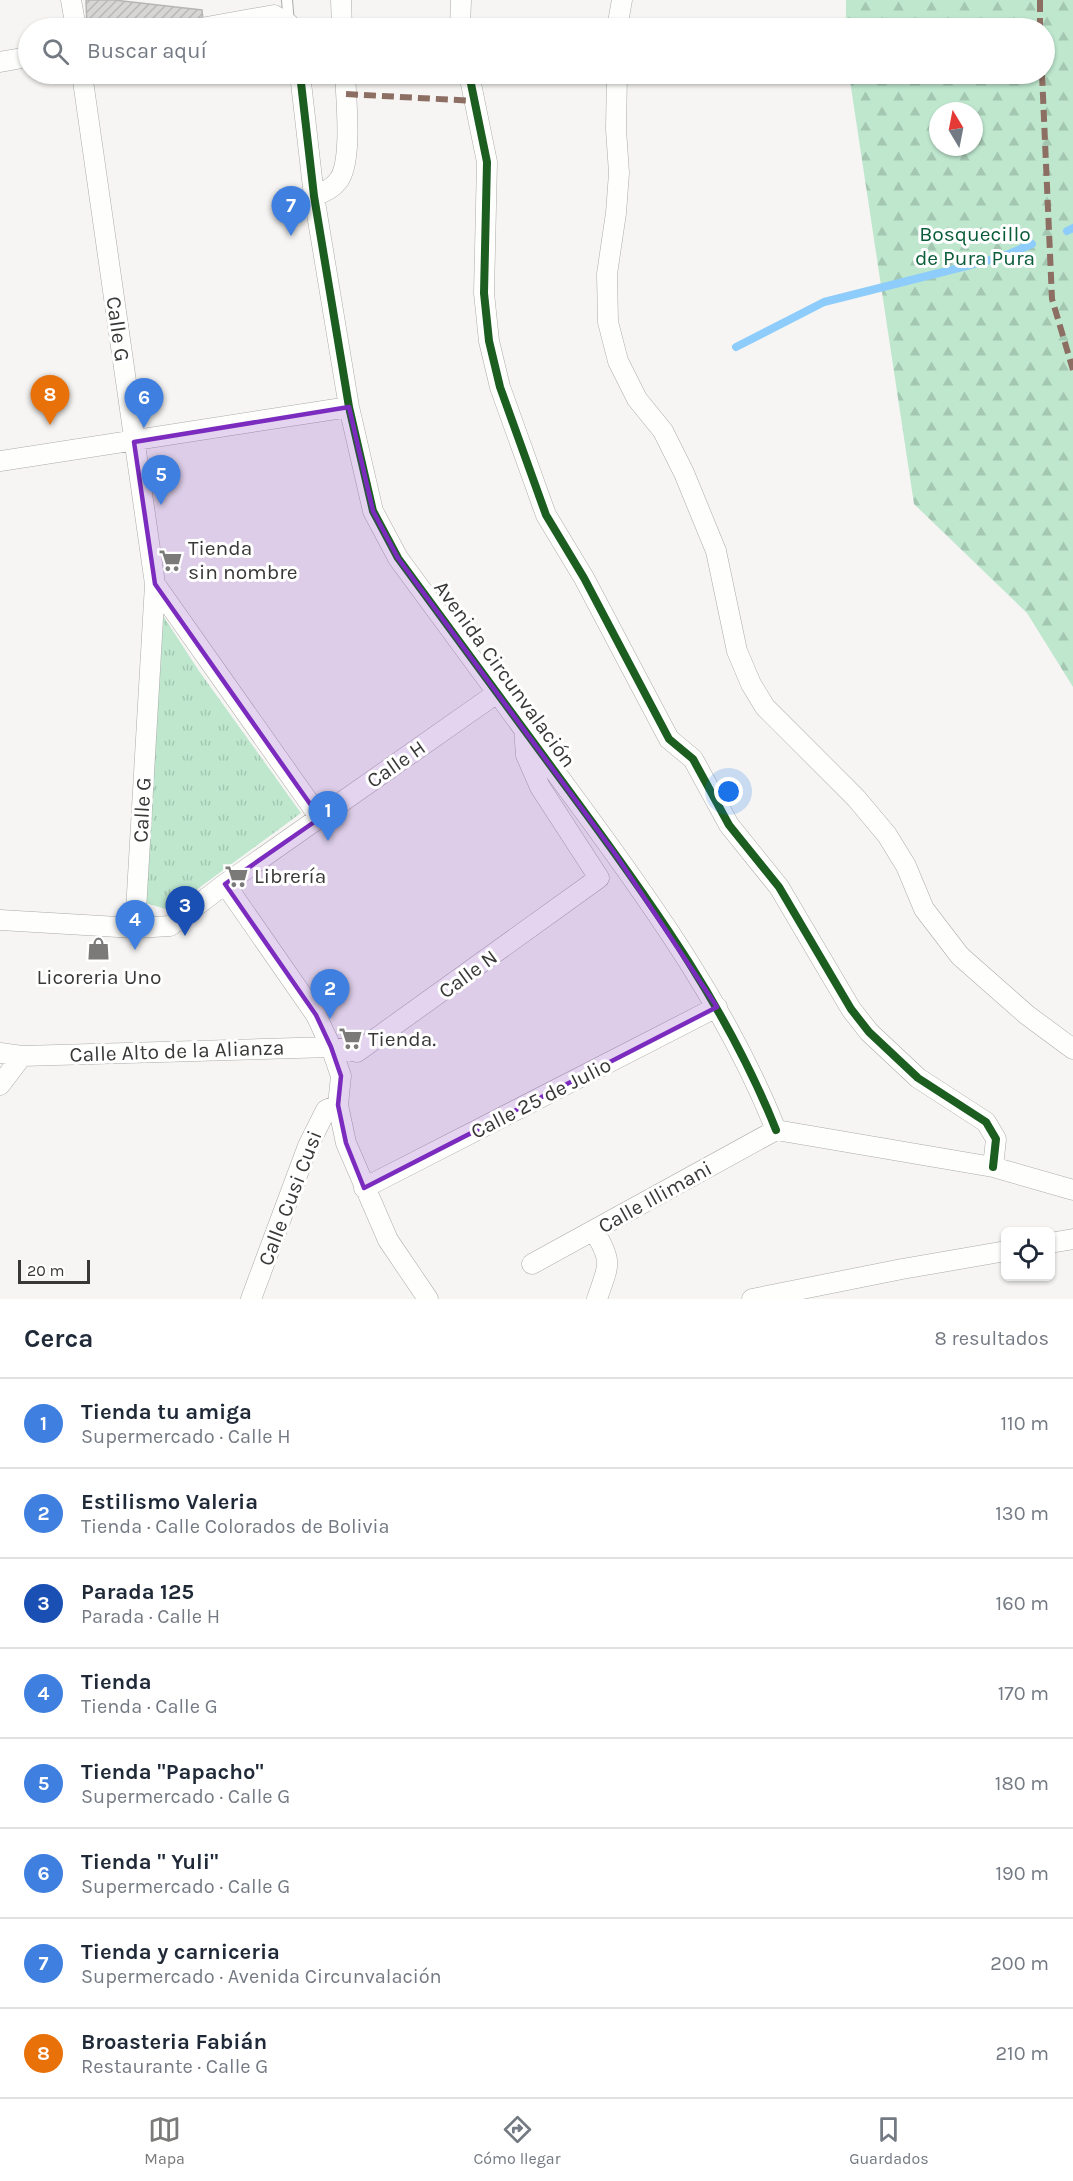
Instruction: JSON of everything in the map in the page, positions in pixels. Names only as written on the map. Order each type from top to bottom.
[{"type":"street","points":[[71,0],[74,18]]},
{"type":"street","points":[[341,0],[342,18]]},
{"type":"street","points":[[460,18],[461,0]]},
{"type":"street","points":[[619,18],[622,0]]},
{"type":"street","points":[[257,18],[274,15],[278,18]]},
{"type":"street","points":[[0,62],[18,59]]},
{"type":"street","name":"Calle G","points":[[83,84],[155,584],[135,928]]},
{"type":"street","name":"Avenida Circunvalación","points":[[301,84],[314,196],[349,408],[373,511],[398,558],[524,728],[686,956],[717,1007],[758,1085],[776,1130]]},
{"type":"street","points":[[314,196],[326,191],[337,182],[345,170],[347,142],[345,84]]},
{"type":"street","points":[[471,84],[487,162],[484,293],[489,341],[500,387],[546,515],[594,597],[669,739],[693,759],[729,825],[779,887],[851,1009],[869,1032],[918,1078],[986,1122],[996,1139],[993,1167]]},
{"type":"street","points":[[617,84],[616,129],[619,173],[607,274],[608,322],[618,361],[637,399],[663,431],[684,473],[716,551],[737,651],[751,684],[765,707],[856,798],[887,835],[906,866],[924,909],[960,956],[1027,1015],[1073,1049]]},
{"type":"street","points":[[0,461],[349,408]]},
{"type":"street","name":"Calle G","points":[[155,584],[320,818]]},
{"type":"street","name":"Calle H","points":[[0,920],[135,928],[170,926],[225,884],[497,693]]},
{"type":"street","name":"Calle N","points":[[331,1047],[357,1052],[599,878],[540,787],[526,755],[524,728]]},
{"type":"street","points":[[225,884],[316,1015],[341,1076],[338,1105],[346,1143],[388,1240],[427,1298]]},
{"type":"street","name":"Calle 25 de Julio","points":[[364,1188],[717,1007]]},
{"type":"street","name":"Calle Alto de la Alianza","points":[[0,1053],[22,1056],[331,1047]]},
{"type":"street","points":[[0,1085],[22,1056]]},
{"type":"street","name":"Calle Cusi Cusi","points":[[251,1299],[308,1146],[326,1110],[338,1105]]},
{"type":"street","points":[[776,1130],[993,1167],[1073,1191]]},
{"type":"street","name":"Calle Illimani","points":[[532,1264],[776,1130]]},
{"type":"street","points":[[594,1231],[609,1266],[597,1299]]},
{"type":"street","points":[[1055,1242],[1073,1239]]},
{"type":"street","points":[[752,1299],[1001,1252]]},
{"type":"lane","points":[[287,0],[290,18]]},
{"type":"highlighted area","points":[[349,407],[373,511],[398,558],[616,855],[717,1007],[364,1188],[346,1143],[338,1105],[341,1076],[331,1047],[316,1015],[225,884],[320,818],[155,584],[134,442]]},
{"type":"green space","name":"Bosquecillo de Pura Pura","points":[[846,0],[1073,0],[1073,687],[1027,613],[914,504],[851,84],[1055,84],[1055,18],[846,18]]},
{"type":"green space","points":[[160,611],[199,671],[301,813],[169,910],[146,903]]},
{"type":"building","points":[[86,0],[114,0],[202,10],[203,18],[87,18]]},
{"type":"waterway","points":[[1067,231],[1073,228]]},
{"type":"waterway","points":[[736,347],[824,302],[1002,257],[1032,244]]},
{"type":"marked path","points":[[1040,0],[1040,18]]},
{"type":"marked path","points":[[1042,84],[1052,299],[1073,370]]},
{"type":"marked path","points":[[346,94],[475,101]]},
{"type":"cycle path","points":[[301,84],[314,196],[349,407],[373,511],[398,558],[609,845],[689,962],[736,1044],[776,1130]]},
{"type":"cycle path","points":[[471,84],[487,162],[484,293],[489,341],[500,387],[546,515],[584,578],[669,739],[693,759],[729,825],[779,887],[851,1009],[869,1032],[918,1078],[986,1122],[996,1139],[993,1167]]},
{"type":"place","name":"Tienda y carniceria","points":[[291,236]]},
{"type":"place","name":"Broasteria Fabián","points":[[50,425]]},
{"type":"place","name":"Tienda \" Yuli\"","points":[[144,428]]},
{"type":"place","name":"Tienda \"Papacho\"","points":[[161,505]]},
{"type":"place","name":"Tienda sin nombre","points":[[170,560]]},
{"type":"place","name":"Tienda tu amiga","points":[[328,841]]},
{"type":"place","name":"Librería","points":[[236,876]]},
{"type":"place","name":"Parada 125","points":[[185,936]]},
{"type":"place","name":"Licoreria Uno","points":[[99,949]]},
{"type":"place","name":"Tienda","points":[[135,950]]},
{"type":"place","name":"Estilismo Valeria","points":[[330,1019]]},
{"type":"place","name":"Tienda.","points":[[350,1039]]}]
